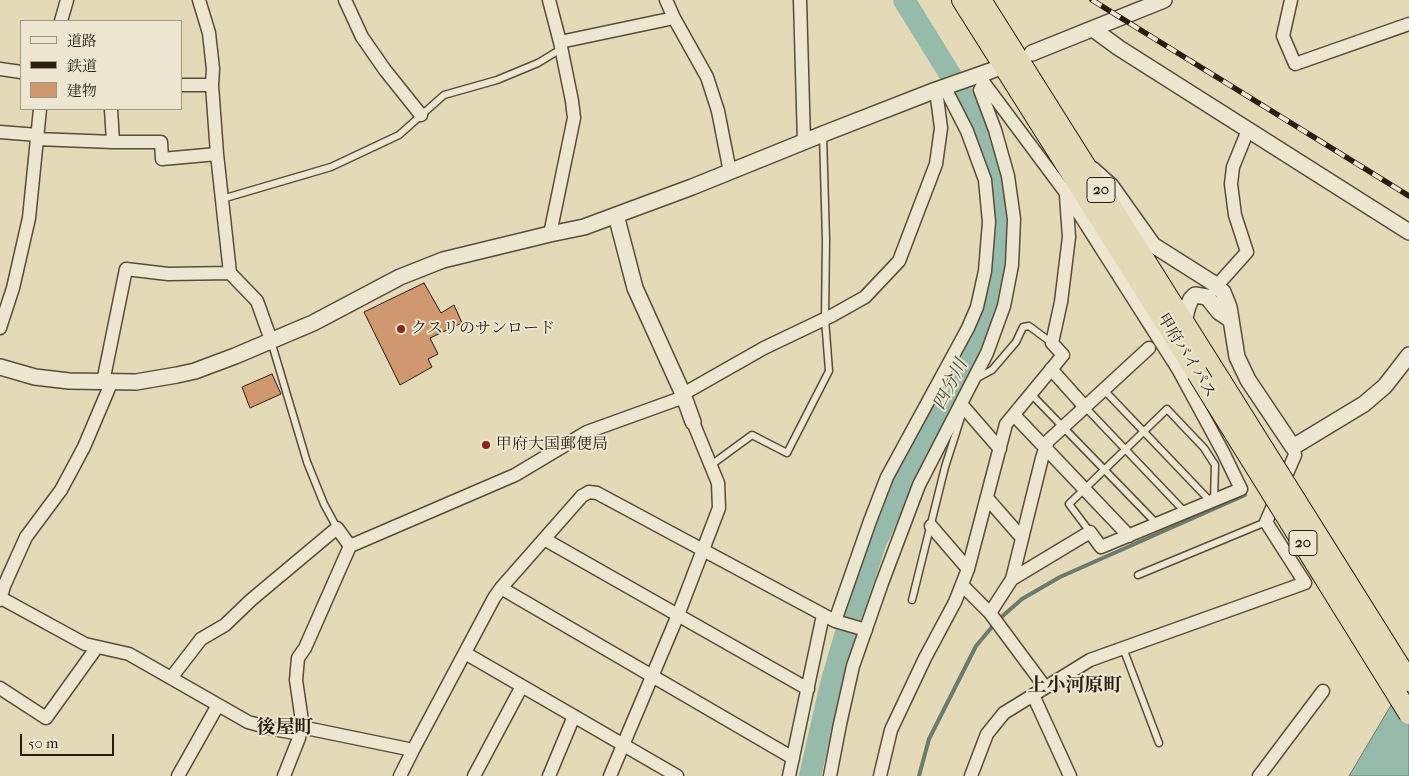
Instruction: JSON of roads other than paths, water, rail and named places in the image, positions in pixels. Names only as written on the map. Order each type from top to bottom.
[{"type":"highway","name":"甲府バイパス","points":[[962,0],[1409,714]]},
{"type":"highway","name":"甲府バイパス","points":[[981,0],[1409,681]]},
{"type":"highway","points":[[1365,610],[1409,668]]},
{"type":"street","points":[[61,20],[67,0]]},
{"type":"street","points":[[199,0],[209,33],[213,69],[212,85],[217,154],[230,274],[257,301],[271,340]]},
{"type":"street","points":[[345,0],[362,37],[385,70],[421,115]]},
{"type":"street","points":[[549,0],[561,46],[574,118],[550,234]]},
{"type":"street","points":[[666,0],[674,18],[708,77],[718,111],[730,172]]},
{"type":"street","points":[[800,0],[804,142]]},
{"type":"street","points":[[1032,54],[1164,0]]},
{"type":"street","points":[[1291,0],[1283,36],[1295,64],[1409,24]]},
{"type":"street","points":[[561,46],[674,18]]},
{"type":"street","points":[[1093,29],[1119,48],[1409,232]]},
{"type":"street","points":[[0,69],[20,72]]},
{"type":"street","points":[[0,367],[35,377],[69,381],[136,382],[195,371],[313,322],[400,277],[443,260],[584,226],[730,172],[940,89],[982,77]]},
{"type":"street","points":[[982,77],[1066,193],[1178,369],[1241,489],[1101,547],[1090,532],[1012,579]]},
{"type":"street","points":[[830,776],[840,724],[863,630],[919,485],[962,405],[987,353],[1004,306],[1012,265],[1014,220],[1008,176],[995,130],[980,90],[982,77]]},
{"type":"street","points":[[182,85],[212,85]]},
{"type":"street","points":[[284,776],[300,738],[301,730],[302,721],[296,680],[298,658],[305,648],[350,546],[515,475],[587,432],[683,396],[764,348],[825,319],[865,297],[899,261],[936,164],[941,128],[940,89]]},
{"type":"street","points":[[838,622],[870,521],[887,477],[968,328],[977,307],[985,271],[989,222],[985,180],[967,131],[940,89]]},
{"type":"street","points":[[0,328],[13,288],[29,218],[40,110]]},
{"type":"street","points":[[111,110],[113,142]]},
{"type":"street","points":[[1221,281],[1248,252],[1235,215],[1231,184],[1232,167],[1248,130]]},
{"type":"street","points":[[0,132],[37,137],[113,142],[161,142],[162,158],[217,154]]},
{"type":"street","points":[[976,773],[986,734],[1004,713],[1090,660],[1305,582],[1266,522],[1295,455],[1293,447],[1248,380],[1237,357],[1229,307],[1222,292],[1213,283],[1153,246],[1111,186],[1082,160]]},
{"type":"street","points":[[880,776],[891,730],[925,658],[955,602],[968,568],[1006,424],[1062,355],[1052,343],[1070,237],[1066,193]]},
{"type":"street","points":[[610,776],[678,615],[719,508],[718,482],[636,288],[616,215]]},
{"type":"street","points":[[230,274],[168,274],[126,269],[107,381],[84,447],[61,490],[26,537],[1,592],[85,644],[129,654],[248,722],[273,729],[301,730],[413,750]]},
{"type":"street","points":[[1184,321],[1191,299],[1196,295],[1207,297],[1219,312],[1231,320]]},
{"type":"street","points":[[991,614],[1012,579],[1048,441],[1149,348]]},
{"type":"street","points":[[1293,447],[1364,404],[1385,386],[1409,355]]},
{"type":"street","points":[[1051,369],[1085,407]]},
{"type":"street","points":[[962,405],[1000,449]]},
{"type":"street","points":[[1014,414],[1129,536]]},
{"type":"street","points":[[400,776],[494,598],[582,496],[589,492],[597,492],[823,615],[863,630]]},
{"type":"street","points":[[987,498],[1022,538]]},
{"type":"street","points":[[931,526],[968,568]]},
{"type":"street","points":[[171,678],[201,639],[225,624],[337,528],[350,546]]},
{"type":"street","points":[[544,539],[808,689]]},
{"type":"street","points":[[962,584],[991,614],[1045,687]]},
{"type":"street","points":[[501,588],[793,758]]},
{"type":"street","points":[[789,776],[823,615]]},
{"type":"street","points":[[0,688],[46,718],[97,647]]},
{"type":"street","points":[[465,653],[678,776]]},
{"type":"street","points":[[474,776],[522,686]]},
{"type":"street","points":[[1259,776],[1323,691]]},
{"type":"street","points":[[1033,695],[1070,776]]},
{"type":"street","points":[[178,776],[218,705]]},
{"type":"street","points":[[549,776],[574,716]]},
{"type":"lane","points":[[222,199],[331,167],[399,135],[444,95],[497,80],[538,63],[561,46]]},
{"type":"lane","points":[[711,466],[752,435],[787,453],[829,371],[825,319],[826,240],[823,134]]},
{"type":"lane","points":[[974,379],[992,370],[1016,342],[1023,326],[1029,326],[1052,343]]},
{"type":"lane","points":[[271,340],[307,462],[324,504],[337,528]]},
{"type":"lane","points":[[1104,390],[1213,501]]},
{"type":"lane","points":[[1031,394],[1157,524]]},
{"type":"lane","points":[[912,600],[962,405]]},
{"type":"lane","points":[[1085,407],[1185,512]]},
{"type":"lane","points":[[1090,532],[1069,504],[1167,409],[1204,448],[1215,465],[1213,501]]},
{"type":"lane","points":[[1138,575],[1266,522]]},
{"type":"lane","points":[[1123,648],[1159,743]]},
{"type":"waterway","name":"四分川","points":[[810,776],[831,684],[875,544],[929,426],[985,319],[998,272],[999,227],[997,186],[982,139],[961,92],[904,0]]},
{"type":"waterway","points":[[919,776],[929,739],[976,646],[997,621],[1022,599],[1060,577],[1245,495]]},
{"type":"railway","points":[[1092,0],[1409,196]]},
{"type":"place","name":"クスリのサンロード","points":[[401,329]]},
{"type":"place","name":"甲府大国郵便局","points":[[486,445]]},
{"type":"district","name":"上小河原町","points":[[1075,686]]},
{"type":"district","name":"後屋町","points":[[285,728]]}]
